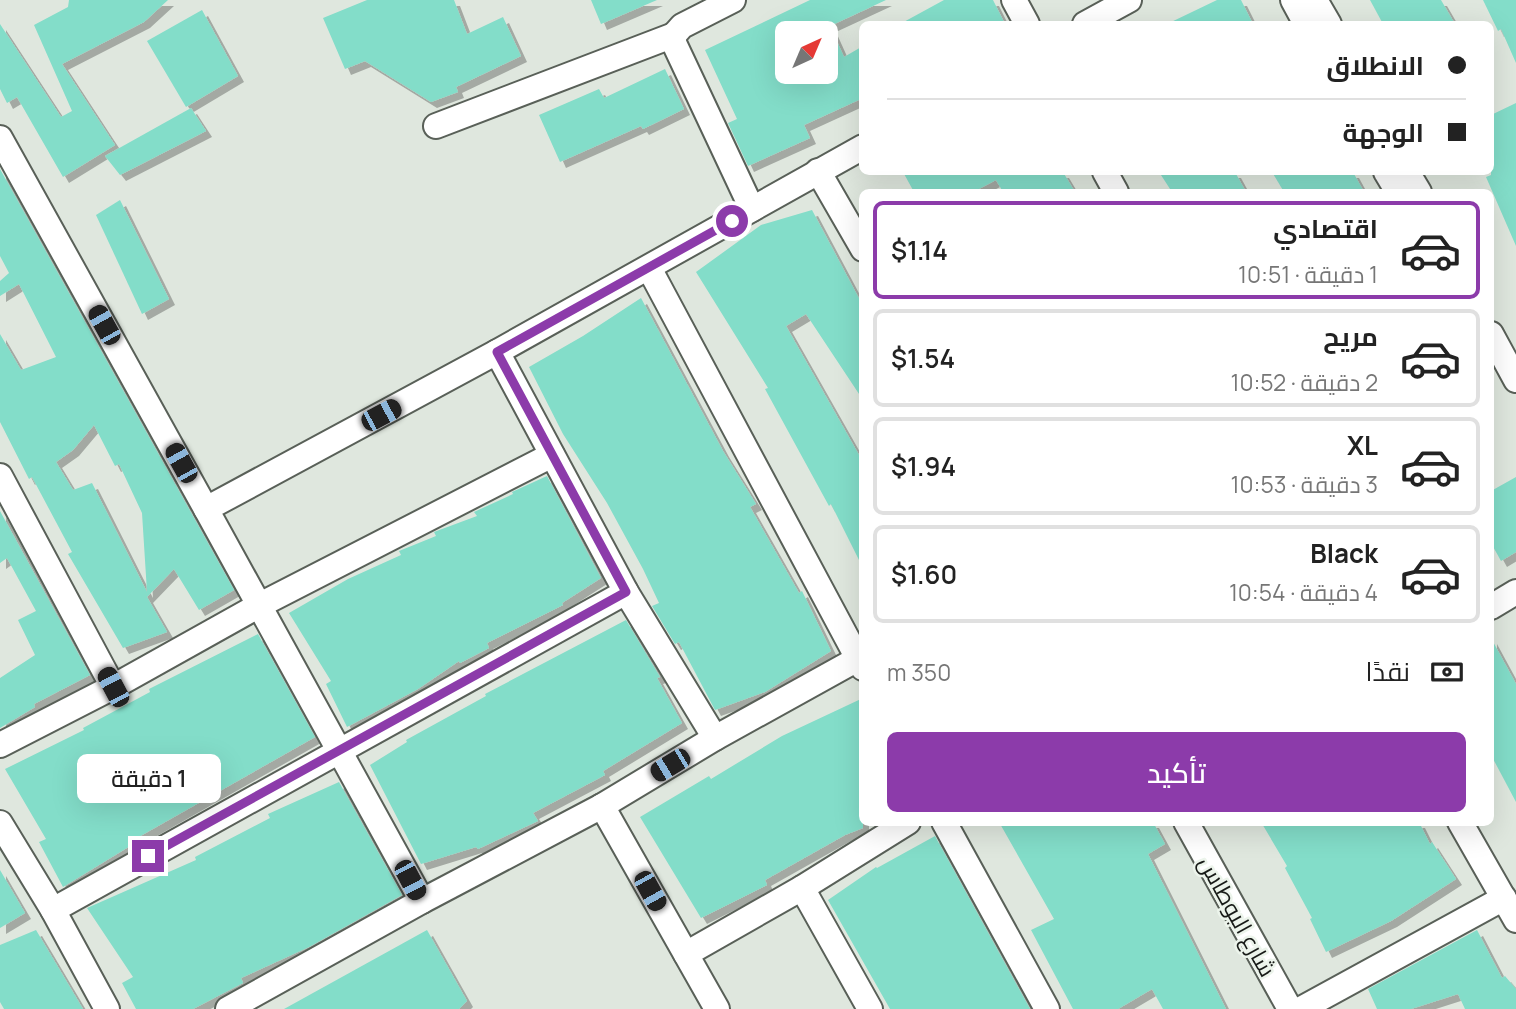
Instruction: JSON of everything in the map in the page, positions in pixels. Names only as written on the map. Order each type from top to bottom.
[{"type":"street","points":[[436,126],[674,35],[682,26],[733,0]]},
{"type":"street","points":[[1014,0],[1025,21]]},
{"type":"street","points":[[1091,21],[1129,0]]},
{"type":"street","points":[[1293,0],[1304,21]]},
{"type":"street","points":[[1315,0],[1327,21]]},
{"type":"street","points":[[674,35],[674,43],[752,209]]},
{"type":"street","points":[[1,141],[422,901]]},
{"type":"street","points":[[206,509],[497,352],[859,149]]},
{"type":"street","points":[[818,171],[859,241]]},
{"type":"street","points":[[649,268],[859,657]]},
{"type":"street","points":[[1494,340],[1516,380]]},
{"type":"street","points":[[497,352],[626,592],[715,738]]},
{"type":"street","points":[[0,745],[113,687],[258,606],[552,455]]},
{"type":"street","points":[[0,476],[113,687]]},
{"type":"street","points":[[53,910],[626,592]]},
{"type":"street","points":[[1494,605],[1516,592]]},
{"type":"street","points":[[228,1009],[422,901],[602,806],[715,738],[859,662]]},
{"type":"street","points":[[602,806],[717,1009]]},
{"type":"street","points":[[0,823],[53,910],[107,1009]]},
{"type":"street","points":[[686,954],[802,888],[902,826]]},
{"type":"street","points":[[946,826],[1047,1009]]},
{"type":"street","name":"شارع البوطاس","points":[[1188,826],[1290,1009]]},
{"type":"street","points":[[1463,826],[1516,920]]},
{"type":"street","points":[[802,888],[870,1009]]},
{"type":"street","points":[[1301,1009],[1504,898]]},
{"type":"building","points":[[69,0],[168,0],[144,22],[62,64],[115,145],[63,177],[17,97],[7,103],[0,89],[0,24],[61,117],[72,111],[34,25],[68,7]]},
{"type":"building","points":[[367,0],[454,0],[467,34],[503,17],[521,56],[456,87],[458,92],[431,102],[365,61],[345,69],[323,18]]},
{"type":"building","points":[[591,0],[657,0],[601,24]]},
{"type":"building","points":[[810,0],[886,0],[838,22],[775,21],[775,84],[838,84],[838,44],[844,57],[859,48],[859,100],[804,125],[810,138],[748,166],[728,123],[737,119],[705,50]]},
{"type":"building","points":[[944,0],[993,0],[1004,21],[906,21]]},
{"type":"building","points":[[1217,0],[1241,0],[1252,21],[1173,21]]},
{"type":"building","points":[[1370,0],[1441,0],[1453,21],[1381,21]]},
{"type":"building","points":[[1483,0],[1516,0],[1516,63],[1501,29],[1498,31]]},
{"type":"building","points":[[202,10],[238,76],[186,107],[147,41]]},
{"type":"building","points":[[665,69],[684,109],[643,129],[641,126],[560,162],[539,115],[599,89],[604,98]]},
{"type":"building","points":[[1516,103],[1516,246],[1494,195],[1494,189],[1491,189],[1486,177],[1494,175],[1494,114]]},
{"type":"building","points":[[191,108],[206,131],[120,175],[105,156]]},
{"type":"building","points":[[0,169],[234,590],[199,610],[174,569],[147,597],[167,632],[123,648],[68,554],[72,552],[32,477],[29,479],[0,422],[0,334],[21,370],[56,357],[19,284],[0,296],[0,281],[9,273],[0,256]],"holes":[[[94,425],[115,466],[119,464],[142,513],[147,592],[92,483],[73,490],[56,462],[73,450]]]},
{"type":"building","points":[[905,175],[1065,175],[1073,189],[1001,189],[996,180],[979,189],[912,189]]},
{"type":"building","points":[[1161,175],[1237,175],[1244,189],[1170,189]]},
{"type":"building","points":[[1274,175],[1355,175],[1362,189],[1282,189]]},
{"type":"building","points":[[120,200],[169,299],[142,314],[96,215]]},
{"type":"building","points":[[812,210],[859,298],[859,394],[806,314],[786,326],[859,455],[859,560],[831,504],[829,506],[765,389],[768,388],[696,272],[761,225]]},
{"type":"building","points":[[641,298],[723,451],[756,504],[750,507],[799,593],[802,591],[831,651],[765,692],[715,710],[679,642],[675,644],[652,606],[659,603],[643,569],[607,503],[563,434],[529,367]]},
{"type":"building","points":[[547,476],[601,578],[562,603],[563,605],[487,643],[489,648],[460,663],[459,661],[418,689],[347,727],[326,684],[331,681],[289,613],[348,579],[401,555],[399,551],[436,536],[434,532],[477,516],[474,512]]},
{"type":"building","points":[[1516,477],[1516,552],[1501,561],[1494,548],[1494,489]]},
{"type":"building","points":[[0,511],[90,675],[34,704],[35,707],[0,728],[0,678],[35,655],[18,620],[36,611],[7,558],[0,563]]},
{"type":"building","points":[[626,620],[660,677],[657,678],[682,723],[603,771],[605,775],[533,813],[538,821],[478,849],[476,847],[421,864],[370,765],[407,742],[406,740],[486,696],[485,694]]},
{"type":"building","points":[[258,634],[315,737],[128,843],[130,846],[63,887],[39,842],[46,839],[5,769],[84,730],[83,728],[150,692],[149,689]]},
{"type":"building","points":[[1494,644],[1516,684],[1516,802],[1494,761]]},
{"type":"building","points":[[859,700],[859,826],[863,828],[845,835],[765,880],[767,885],[701,918],[640,817],[709,776],[711,779],[782,736]]},
{"type":"building","points":[[339,782],[402,895],[309,947],[241,978],[243,983],[193,1009],[136,1009],[122,983],[133,977],[87,908],[196,860],[195,857],[270,818],[268,814]]},
{"type":"building","points":[[1001,826],[1155,826],[1165,844],[1148,854],[1226,1009],[1163,1009],[1152,989],[1118,1009],[1073,1009],[1031,930],[1054,919]]},
{"type":"building","points":[[1263,826],[1421,826],[1430,844],[1432,842],[1456,879],[1391,921],[1326,952],[1310,919],[1312,918],[1285,868],[1287,866]]},
{"type":"building","points":[[935,836],[1030,1009],[890,1009],[828,900],[876,867]]},
{"type":"building","points":[[0,870],[25,913],[0,928]]},
{"type":"building","points":[[36,930],[83,1009],[4,1009],[0,1002],[0,945]]},
{"type":"building","points":[[427,930],[467,1001],[459,1009],[284,1009]]},
{"type":"building","points":[[1477,930],[1502,978],[1505,976],[1516,989],[1516,1009],[1465,1009],[1458,994],[1411,1009],[1377,1009],[1368,989]]},
{"type":"route","points":[[148,856],[626,592],[497,352],[732,221]]}]
